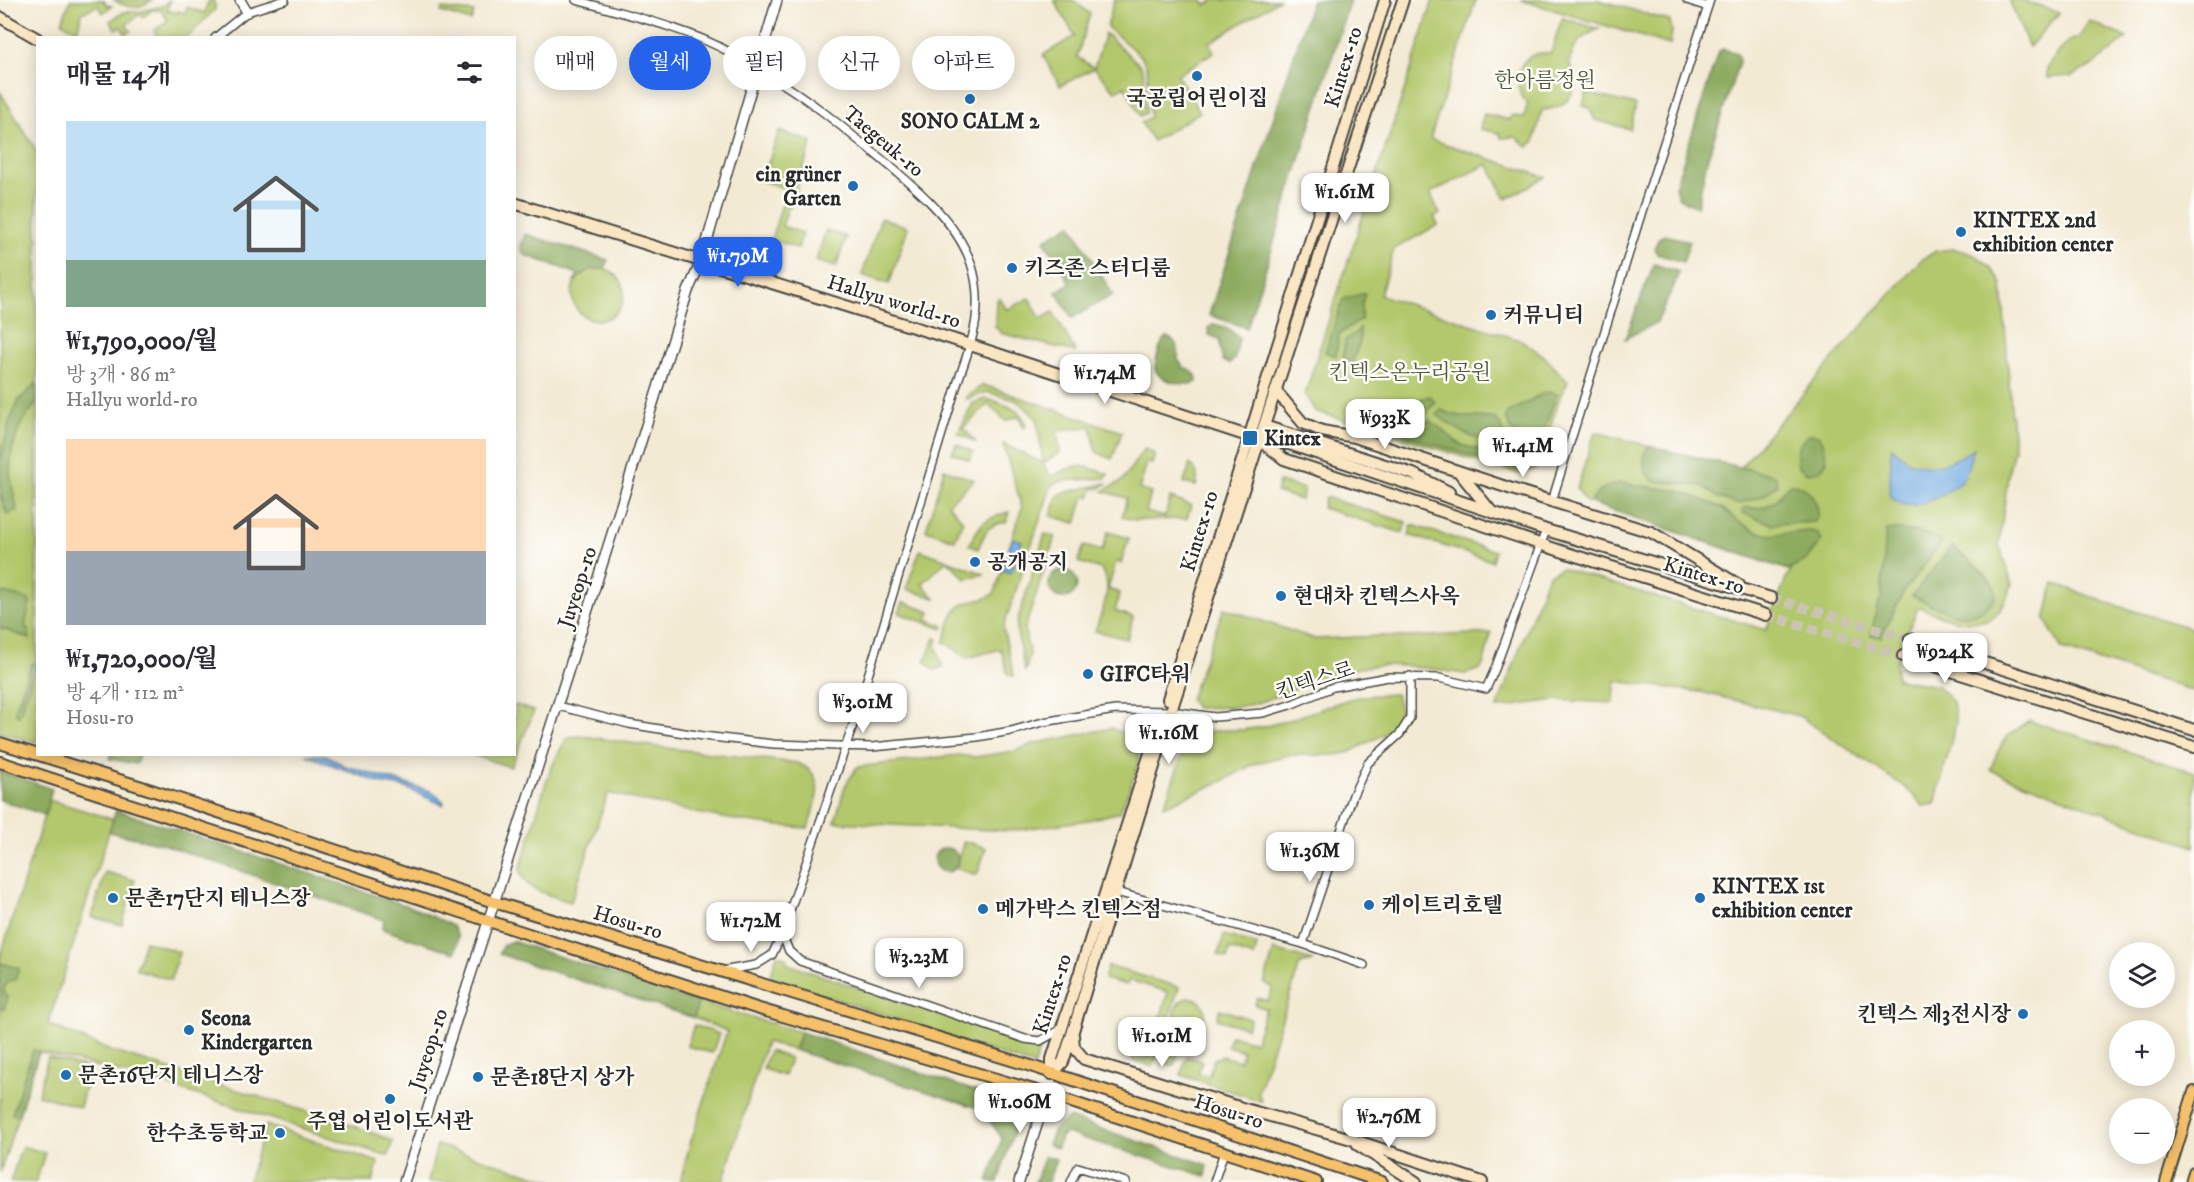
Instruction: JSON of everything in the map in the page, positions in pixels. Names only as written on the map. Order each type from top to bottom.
[{"type":"main road","name":"Kintex-ro","points":[[1067,1030],[1116,892],[1249,436],[1385,0]]},
{"type":"main road","name":"Kintex-ro","points":[[1047,1094],[1052,1074],[1063,1062],[1067,1030],[1168,711],[1260,440],[1403,0]]},
{"type":"main road","points":[[0,17],[36,38]]},
{"type":"main road","name":"Hallyu world-ro","points":[[516,204],[971,345],[1260,440]]},
{"type":"main road","points":[[1276,391],[1303,423],[1322,431],[1355,437],[1651,532],[1752,593]]},
{"type":"main road","points":[[1264,426],[1413,474],[1490,511]]},
{"type":"main road","name":"Kintex-ro","points":[[1260,440],[1288,444],[1546,530],[1771,598]]},
{"type":"main road","name":"Kintex-ro","points":[[1260,440],[1284,459],[1541,545],[1766,615]]},
{"type":"main road","points":[[1459,472],[1490,511]]},
{"type":"main road","points":[[1910,639],[2194,730]]},
{"type":"main road","points":[[1902,656],[2194,747]]},
{"type":"main road","name":"Hosu-ro","points":[[0,743],[36,754]]},
{"type":"main road","name":"Hosu-ro","points":[[42,756],[494,902],[1052,1074],[1382,1182]]},
{"type":"main road","name":"Hosu-ro","points":[[0,762],[756,1008],[1047,1094],[1316,1182]]},
{"type":"main road","points":[[1067,1030],[1074,1047],[1084,1059],[1348,1138],[1482,1182]]},
{"type":"main road","points":[[2166,1182],[2194,1092]]},
{"type":"main road","points":[[1348,1138],[1416,1182]]},
{"type":"main road","points":[[2191,1182],[2194,1172]]},
{"type":"street","points":[[240,0],[247,12]]},
{"type":"street","points":[[217,36],[247,12],[285,0]]},
{"type":"street","name":"Taegeuk-ro","points":[[576,0],[692,36],[723,49]]},
{"type":"street","name":"Juyeop-ro","points":[[766,36],[777,0]]},
{"type":"street","points":[[1552,501],[1709,3],[1687,0]]},
{"type":"street","name":"Juyeop-ro","points":[[404,1182],[558,706],[688,291],[701,262],[750,90]]},
{"type":"street","name":"Taegeuk-ro","points":[[720,971],[756,964],[764,960],[772,955],[782,934],[846,747],[971,345],[978,312],[974,275],[964,246],[940,214],[902,175],[845,129],[791,90]]},
{"type":"street","name":"킨텍스로","points":[[558,706],[629,724],[703,736],[774,744],[846,747],[900,746],[1011,731],[1043,722],[1115,710],[1168,711],[1215,717],[1263,713],[1290,705],[1333,687],[1388,677],[1439,678],[1486,688],[1546,530]]},
{"type":"street","points":[[1303,944],[1353,795],[1368,764],[1400,734],[1410,718],[1410,676]]},
{"type":"street","points":[[1116,892],[1303,944],[1364,965]]},
{"type":"street","points":[[782,934],[789,951],[800,961],[1025,1039],[1040,1041],[1067,1030]]},
{"type":"street","name":"Kintex-ro","points":[[1018,1182],[1047,1094]]},
{"type":"street","points":[[1214,1182],[1224,1152]]},
{"type":"street","points":[[1071,1182],[1078,1167],[1125,1182]]},
{"type":"green space","points":[[70,0],[103,0],[107,5],[112,6],[103,13],[98,5],[82,13],[77,31],[62,22]]},
{"type":"green space","points":[[114,0],[152,0],[133,7]]},
{"type":"green space","points":[[170,0],[167,10],[185,13],[187,7],[204,13],[209,0],[214,0],[215,9],[189,36],[157,36],[154,31],[168,20],[160,9],[156,11],[154,9],[143,17],[140,14],[126,25],[131,31],[126,35],[121,27],[116,29],[110,21],[124,12],[139,12],[162,6]]},
{"type":"green space","points":[[1054,0],[1073,0],[1090,14],[1077,57],[1094,68],[1060,86],[1043,55],[1075,36]]},
{"type":"green space","points":[[1114,0],[1202,0],[1206,5],[1214,0],[1279,0],[1209,43],[1214,52],[1177,75],[1200,112],[1153,141],[1141,123],[1150,117],[1147,68],[1142,57],[1107,27]]},
{"type":"green space","points":[[1312,0],[1350,0],[1247,328],[1209,315]]},
{"type":"green space","name":"킨텍스온누리공원","points":[[1433,0],[1476,0],[1430,139],[1545,177],[1506,199],[1488,164],[1430,193],[1440,214],[1434,217],[1438,225],[1394,249],[1380,295],[1523,341],[1546,358],[1568,382],[1561,394],[1537,468],[1519,474],[1315,411],[1305,395]]},
{"type":"green space","points":[[1521,0],[1599,0],[1670,21],[1672,31],[1670,45]]},
{"type":"green space","points":[[2009,0],[2022,0],[2059,13],[2029,47]]},
{"type":"green space","points":[[442,9],[474,12],[471,21],[441,12]]},
{"type":"green space","name":"한아름정원","points":[[1562,18],[1599,29],[1582,38],[1574,50],[1569,63],[1574,81],[1571,96],[1560,105],[1542,110],[1534,142],[1528,147],[1516,137],[1501,138],[1500,133],[1480,129],[1484,114],[1510,120],[1512,115],[1524,118],[1528,102],[1523,100],[1518,82],[1521,66],[1532,56],[1551,53]]},
{"type":"green space","points":[[2089,21],[2127,38],[2090,67],[2071,76],[2047,78],[2047,67],[2066,43],[2080,36]]},
{"type":"green space","points":[[1105,33],[1141,66],[1144,75],[1146,113],[1140,116],[1125,86],[1115,91],[1094,68]]},
{"type":"green space","points":[[1723,49],[1737,53],[1739,62],[1707,160],[1697,207],[1679,198],[1675,187],[1718,52]]},
{"type":"green space","points":[[0,92],[36,150],[36,742],[0,733]]},
{"type":"green space","points":[[1586,93],[1636,105],[1630,129],[1595,120],[1589,107],[1583,106]]},
{"type":"green space","points":[[779,131],[812,142],[782,226],[802,233],[798,248],[771,240],[787,189],[762,181]]},
{"type":"green space","points":[[881,218],[908,227],[889,284],[862,275]]},
{"type":"green space","points":[[1071,224],[1113,295],[1072,318],[1056,292],[1070,283],[1044,240]]},
{"type":"green space","points":[[826,230],[846,237],[836,267],[816,261]]},
{"type":"green space","points":[[525,234],[608,260],[605,269],[589,270],[574,282],[578,274],[525,255],[521,248]]},
{"type":"green space","points":[[1664,235],[1690,241],[1683,262],[1657,254],[1654,248],[1659,238]]},
{"type":"green space","points":[[1954,249],[1977,256],[1993,270],[2002,284],[2014,449],[2009,469],[1999,545],[2012,584],[2004,604],[1997,614],[1989,619],[1958,621],[1920,607],[1916,610],[1899,653],[1896,662],[1897,679],[1937,686],[1953,702],[1956,723],[1935,804],[1923,806],[1906,788],[1799,716],[1701,692],[1615,681],[1614,703],[1555,700],[1497,708],[1548,575],[1561,568],[1766,630],[1791,571],[1585,501],[1577,488],[1595,432],[1739,469],[1921,260],[1936,251]]},
{"type":"green space","points":[[1654,264],[1679,272],[1674,286],[1657,322],[1625,339]]},
{"type":"green space","points":[[598,268],[608,270],[616,276],[622,284],[624,294],[622,304],[616,312],[608,318],[598,320],[588,318],[580,312],[574,304],[572,294],[574,284],[580,276],[588,270]]},
{"type":"green space","points":[[1365,293],[1361,320],[1339,334],[1336,356],[1325,352],[1343,299]]},
{"type":"green space","points":[[999,298],[1007,310],[1029,298],[1041,319],[1053,312],[1076,352],[1001,333],[995,326],[996,301]]},
{"type":"green space","points":[[1214,324],[1228,328],[1239,338],[1235,358],[1230,364],[1223,361],[1219,339],[1209,335],[1208,328]]},
{"type":"green space","points":[[1360,329],[1360,341],[1352,364],[1343,357],[1345,341]]},
{"type":"green space","points":[[1167,337],[1177,346],[1178,360],[1184,368],[1194,372],[1197,382],[1186,384],[1173,382],[1157,373],[1155,368],[1158,353],[1162,342]]},
{"type":"green space","points":[[36,384],[36,403],[20,425],[12,450],[10,475],[17,510],[7,515],[0,492],[0,461],[9,423],[19,400]]},
{"type":"green space","points":[[983,385],[1122,432],[1112,459],[1096,452],[1091,426],[1057,431],[1060,453],[1043,463],[1037,419],[1015,400],[987,392],[966,399]]},
{"type":"green space","points":[[1548,392],[1557,394],[1538,447],[1518,437],[1506,418],[1508,412]]},
{"type":"green space","points":[[1430,396],[1435,402],[1427,412],[1409,419],[1402,416],[1399,406]]},
{"type":"green space","points":[[985,399],[1004,404],[1016,411],[1024,420],[1026,425],[1024,428],[1019,416],[1006,421],[988,404],[963,428],[977,443],[958,433],[973,403]]},
{"type":"green space","points":[[1441,410],[1461,416],[1496,419],[1507,443],[1486,441],[1469,436],[1437,415]]},
{"type":"green space","points":[[1389,411],[1398,425],[1412,428],[1430,420],[1461,445],[1483,451],[1513,454],[1518,470],[1366,423],[1369,416]]},
{"type":"green space","points":[[1810,434],[1818,435],[1823,442],[1827,461],[1820,471],[1807,473],[1798,466],[1797,456],[1800,444]]},
{"type":"green space","points":[[956,444],[973,452],[970,460],[952,453]]},
{"type":"green space","points":[[1003,444],[1043,463],[1051,477],[1078,466],[1108,474],[1106,478],[1062,481],[1052,484],[1003,628],[1014,676],[1008,675],[1001,649],[967,658],[944,642],[950,621],[960,606],[991,596],[995,592],[1022,507]]},
{"type":"green space","points":[[1648,446],[1770,474],[1776,476],[1777,485],[1763,496],[1737,504],[1719,498],[1702,486],[1653,481],[1646,473],[1644,465]]},
{"type":"green space","points":[[1144,449],[1155,454],[1152,464],[1147,463],[1139,489],[1151,493],[1146,512],[1165,517],[1170,498],[1191,505],[1187,519],[1134,520],[1122,517],[1127,498],[1103,491],[1122,481]]},
{"type":"green space","points":[[1190,464],[1197,474],[1196,486],[1184,483]]},
{"type":"green space","points":[[944,469],[974,480],[948,504],[963,521],[955,540],[926,530]]},
{"type":"green space","points":[[1279,482],[1304,489],[1301,500],[1276,492]]},
{"type":"green space","points":[[1108,483],[1098,489],[1093,488],[1090,497],[1084,496],[1076,523],[1051,516],[1057,497],[1062,493]]},
{"type":"green space","points":[[1619,483],[1680,491],[1722,508],[1737,521],[1755,531],[1769,535],[1810,531],[1817,533],[1822,540],[1805,561],[1789,570],[1591,503],[1602,490]]},
{"type":"green space","points":[[1790,484],[1802,487],[1811,495],[1818,512],[1818,518],[1814,522],[1772,524],[1743,513],[1744,508],[1770,505]]},
{"type":"green space","points":[[1325,497],[1406,522],[1403,533],[1322,508]]},
{"type":"green space","points":[[1009,512],[1006,522],[994,525],[987,530],[978,549],[969,545],[984,522]]},
{"type":"green space","points":[[1412,525],[1495,551],[1492,561],[1409,535]]},
{"type":"green space","points":[[1886,530],[1922,533],[1942,541],[1903,593],[1881,637],[1871,635],[1877,606],[1881,599]]},
{"type":"green space","points":[[1108,532],[1129,538],[1121,563],[1116,562],[1108,589],[1120,593],[1115,611],[1133,617],[1127,639],[1095,631],[1106,600],[1107,583],[1101,569],[1078,562],[1084,546],[1102,551]]},
{"type":"green space","points":[[1045,534],[1055,537],[1025,628],[1030,654],[1025,672],[1017,622]]},
{"type":"green space","points":[[1952,546],[1982,572],[1995,589],[1994,600],[1981,612],[1971,615],[1951,613],[1912,596]]},
{"type":"green space","points":[[920,550],[947,560],[922,584],[935,598],[906,589]]},
{"type":"green space","points":[[947,560],[984,574],[966,579]]},
{"type":"green space","points":[[1063,570],[1073,574],[1077,584],[1073,594],[1063,598],[1053,594],[1049,584],[1053,574]]},
{"type":"green space","points":[[2054,583],[2108,603],[2194,629],[2194,691],[2062,649],[2045,620]]},
{"type":"green space","points":[[0,592],[27,599],[30,602],[25,626],[30,639],[0,628]]},
{"type":"green space","points":[[903,602],[930,612],[927,619],[944,626],[943,629],[899,613]]},
{"type":"green space","points":[[1224,608],[1315,639],[1491,633],[1481,669],[1465,674],[1412,666],[1373,666],[1334,674],[1252,704],[1236,707],[1196,708],[1190,699]]},
{"type":"green space","points":[[935,638],[938,639],[936,646],[943,667],[934,670],[925,661]]},
{"type":"green space","points":[[36,662],[19,716],[17,716],[15,711],[31,665]]},
{"type":"green space","points":[[1396,694],[1402,716],[1392,730],[1350,752],[1336,755],[1288,755],[1254,764],[1223,781],[1164,806],[1186,744],[1199,734],[1261,727],[1355,698]]},
{"type":"green space","points":[[516,705],[534,711],[516,755]]},
{"type":"green space","points":[[2030,721],[2194,772],[2194,847],[1990,770],[1997,752],[2008,736]]},
{"type":"green space","points":[[1111,728],[1134,743],[1138,753],[1135,775],[1120,812],[1088,820],[1011,831],[835,822],[845,786],[857,767],[958,755],[975,757],[1015,751],[1033,744]]},
{"type":"green space","points":[[583,736],[797,763],[814,775],[817,783],[818,791],[808,828],[732,820],[608,793],[571,902],[547,895],[526,882],[520,868],[546,784],[559,752],[568,737]]},
{"type":"green space","points":[[111,756],[139,756],[136,764],[110,759]]},
{"type":"green space","points":[[476,756],[516,756],[511,767]]},
{"type":"green space","points":[[0,771],[52,789],[45,815],[0,800]]},
{"type":"green space","points":[[49,800],[113,819],[48,1024],[108,1050],[354,1126],[393,1141],[388,1156],[154,1081],[39,1052],[0,1173],[0,958]]},
{"type":"green space","points":[[116,810],[414,908],[453,926],[458,937],[455,953],[382,929],[384,920],[162,844],[109,832]]},
{"type":"green space","points":[[964,841],[986,848],[977,875],[955,868]]},
{"type":"green space","points":[[946,848],[955,851],[958,860],[955,869],[946,872],[937,869],[934,860],[937,851]]},
{"type":"green space","name":"문촌17단지 테니스장","points":[[105,872],[135,880],[122,925],[92,917]]},
{"type":"green space","points":[[1224,935],[1257,945],[1254,957],[1230,949],[1227,958],[1218,955]]},
{"type":"green space","points":[[145,941],[179,952],[171,980],[136,969]]},
{"type":"green space","points":[[512,941],[698,1002],[694,1018],[499,954],[503,945]]},
{"type":"green space","points":[[1274,950],[1313,961],[1300,964],[1258,1092],[1261,1101],[1181,1075],[1187,1056],[1202,1061],[1198,1073],[1209,1076],[1214,1059],[1222,1056],[1240,1061],[1243,1051],[1227,1046],[1231,1035],[1255,1042],[1266,1009],[1255,1005],[1257,998],[1268,1001],[1273,987],[1264,984]]},
{"type":"green space","points":[[777,955],[785,957],[788,964],[799,968],[1040,1048],[1034,1066],[770,977]]},
{"type":"green space","points":[[0,963],[19,968],[15,980],[8,982],[5,986],[8,998],[4,1009],[0,1008]]},
{"type":"green space","points":[[1108,966],[1179,987],[1153,1067],[1132,1060],[1133,1055],[1148,1059],[1168,992],[1129,980],[1127,985],[1104,979]]},
{"type":"green space","points":[[1190,998],[1201,1002],[1205,1013],[1201,1024],[1190,1028],[1179,1024],[1175,1013],[1179,1002]]},
{"type":"green space","points":[[698,1002],[801,1032],[794,1050],[766,1042],[723,1182],[680,1182],[727,1031],[694,1018]]},
{"type":"green space","points":[[1220,1009],[1250,1019],[1247,1028],[1217,1019]]},
{"type":"green space","points":[[694,1025],[719,1034],[712,1053],[687,1046]]},
{"type":"green space","points":[[801,1032],[1004,1101],[1013,1111],[1016,1124],[998,1182],[988,1182],[1002,1138],[981,1109],[794,1050]]},
{"type":"green space","points":[[1173,1034],[1183,1037],[1174,1066],[1164,1063]]},
{"type":"green space","points":[[33,1050],[39,1051],[18,1116],[12,1114]]},
{"type":"green space","points":[[769,1051],[790,1058],[784,1076],[763,1069]]},
{"type":"green space","name":"문촌16단지 테니스장","points":[[48,1057],[90,1069],[80,1107],[38,1095]]},
{"type":"green space","points":[[1069,1118],[1208,1165],[1206,1176],[1066,1133],[1061,1137],[1057,1148],[1048,1145],[1054,1129]]},
{"type":"green space","name":"한수초등학교","points":[[266,1125],[378,1162],[373,1182],[248,1182]]},
{"type":"green space","points":[[437,1145],[556,1182],[428,1182]]},
{"type":"green space","points":[[22,1146],[45,1153],[36,1182],[10,1182]]},
{"type":"green space","points":[[1045,1156],[1056,1159],[1048,1182],[1035,1182]]},
{"type":"water","points":[[1892,447],[1908,461],[1920,465],[1936,465],[1952,461],[1974,448],[1960,483],[1934,499],[1909,505],[1902,504],[1889,494]]},
{"type":"water","points":[[1013,538],[1022,541],[1011,573],[1001,569]]},
{"type":"water","points":[[309,756],[328,756],[343,765],[433,792],[444,802],[443,805],[404,787],[380,783]]},
{"type":"tunnel","points":[[1771,598],[1910,639]]},
{"type":"tunnel","points":[[1766,615],[1903,656]]},
{"type":"place","name":"국공립어린이집","points":[[1197,76]]},
{"type":"place","name":"SONO CALM 2","points":[[970,99]]},
{"type":"place","name":"ein grüner Garten","points":[[853,186]]},
{"type":"place","name":"KINTEX 2nd exhibition center","points":[[1961,232]]},
{"type":"place","name":"키즈존 스터디룸","points":[[1012,268]]},
{"type":"place","name":"커뮤니티","points":[[1491,315]]},
{"type":"place","name":"Kintex","points":[[1250,438]]},
{"type":"place","name":"공개공지","points":[[975,562]]},
{"type":"place","name":"현대차 킨텍스사옥","points":[[1281,596]]},
{"type":"place","name":"GIFC타워","points":[[1088,674]]},
{"type":"place","name":"문촌17단지 테니스장","points":[[113,898]]},
{"type":"place","name":"KINTEX 1st exhibition center","points":[[1700,898]]},
{"type":"place","name":"케이트리호텔","points":[[1369,905]]},
{"type":"place","name":"메가박스 킨텍스점","points":[[983,909]]},
{"type":"place","name":"킨텍스 제3전시장","points":[[2023,1014]]},
{"type":"place","name":"Seona Kindergarten","points":[[189,1030]]},
{"type":"place","name":"문촌16단지 테니스장","points":[[66,1075]]},
{"type":"place","name":"문촌18단지 상가","points":[[478,1077]]},
{"type":"place","name":"주엽 어린이도서관","points":[[390,1099]]},
{"type":"place","name":"한수초등학교","points":[[280,1133]]}]
